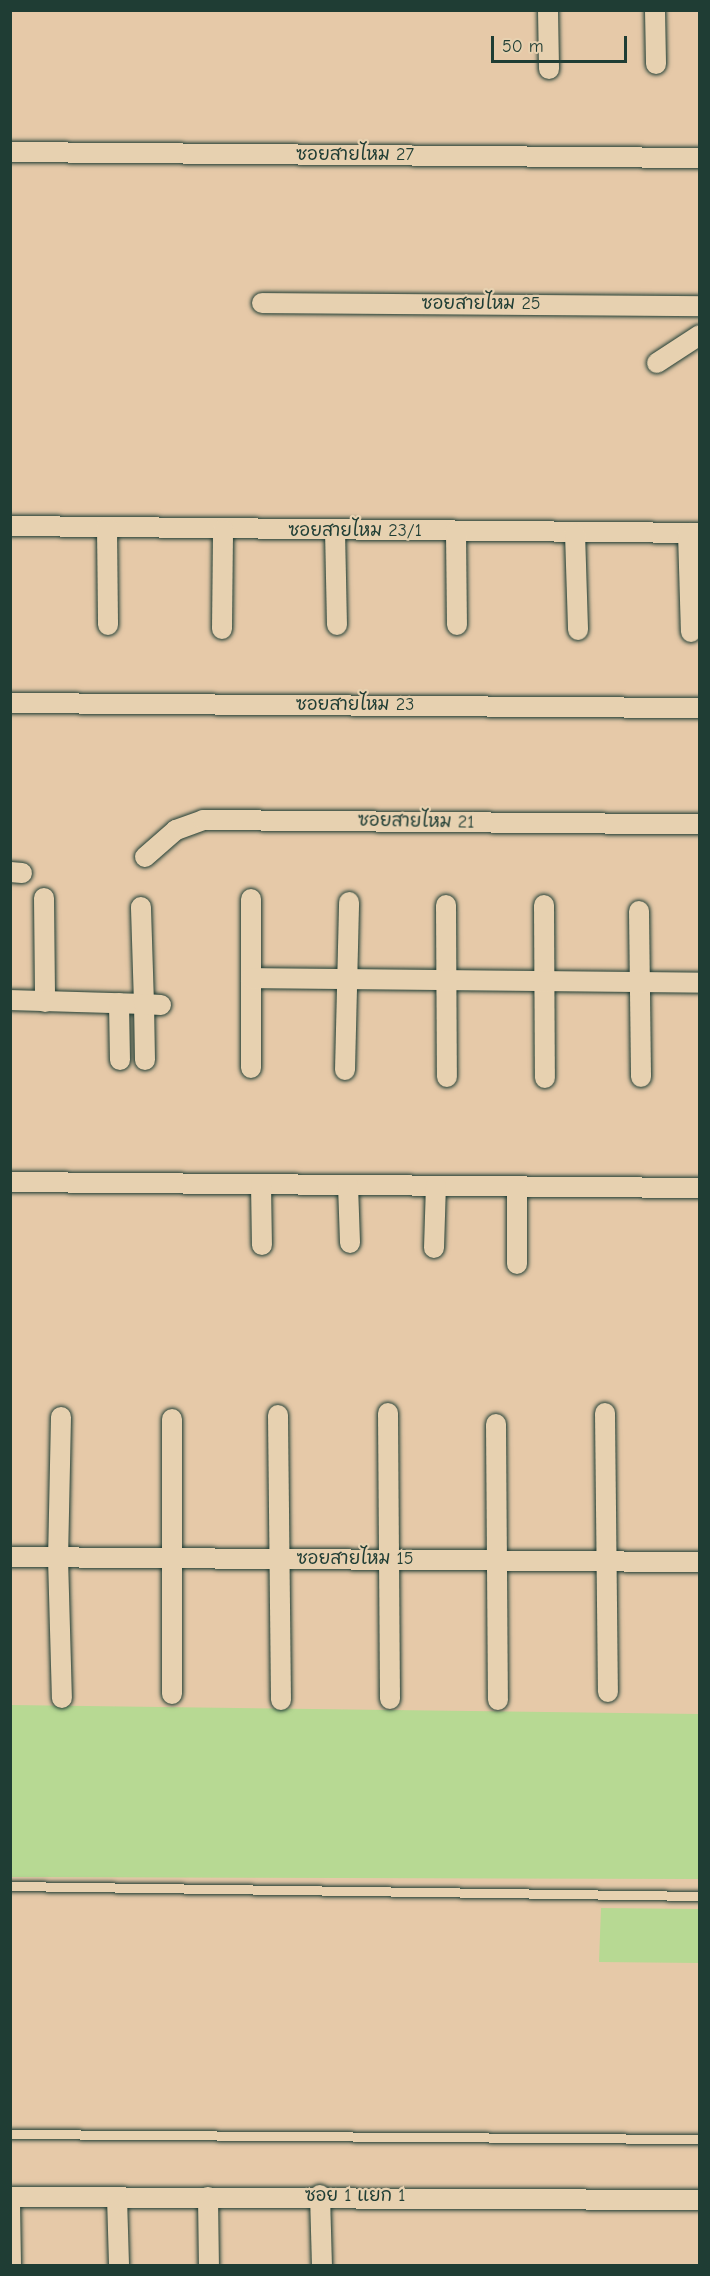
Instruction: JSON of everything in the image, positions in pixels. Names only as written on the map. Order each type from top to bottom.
[{"type":"street","points":[[548,10],[549,69]]},
{"type":"street","points":[[655,10],[656,64]]},
{"type":"street","name":"ซอยสายไหม 27","points":[[10,152],[699,158]]},
{"type":"street","name":"ซอยสายไหม 25","points":[[262,303],[699,306]]},
{"type":"street","points":[[657,363],[699,335]]},
{"type":"street","name":"ซอยสายไหม 23/1","points":[[10,526],[223,530],[694,533]]},
{"type":"street","points":[[107,527],[108,625]]},
{"type":"street","points":[[222,629],[223,530]]},
{"type":"street","points":[[335,531],[337,626]]},
{"type":"street","points":[[456,532],[457,625]]},
{"type":"street","points":[[575,533],[578,630]]},
{"type":"street","points":[[691,632],[694,533]]},
{"type":"street","name":"ซอยสายไหม 23","points":[[10,703],[699,708]]},
{"type":"street","name":"ซอยสายไหม 21","points":[[145,857],[176,830],[203,820],[699,824]]},
{"type":"street","points":[[44,898],[45,1002]]},
{"type":"street","points":[[251,899],[251,1068]]},
{"type":"street","points":[[345,1070],[349,902]]},
{"type":"street","points":[[446,905],[447,1077]]},
{"type":"street","points":[[544,905],[545,1078]]},
{"type":"street","points":[[141,907],[152,1004],[145,1060]]},
{"type":"street","points":[[639,911],[642,982],[640,1077]]},
{"type":"street","points":[[251,978],[699,983]]},
{"type":"street","points":[[10,1000],[152,1004]]},
{"type":"street","points":[[119,1003],[120,1060]]},
{"type":"street","points":[[10,1182],[699,1188]]},
{"type":"street","points":[[261,1184],[262,1245]]},
{"type":"street","points":[[348,1185],[350,1243]]},
{"type":"street","points":[[434,1248],[436,1186]]},
{"type":"street","points":[[517,1188],[517,1264]]},
{"type":"street","points":[[388,1413],[390,1699]]},
{"type":"street","points":[[605,1413],[608,1692]]},
{"type":"street","points":[[278,1415],[281,1700]]},
{"type":"street","points":[[61,1417],[58,1558],[62,1698]]},
{"type":"street","points":[[172,1419],[170,1558],[172,1694]]},
{"type":"street","points":[[496,1424],[498,1700]]},
{"type":"street","name":"ซอยสายไหม 15","points":[[10,1557],[699,1562]]},
{"type":"street","points":[[320,2195],[322,2265]]},
{"type":"street","name":"ซอย 1 แยก 1","points":[[10,2197],[320,2195],[699,2200]]},
{"type":"street","points":[[117,2197],[118,2265]]},
{"type":"street","points":[[208,2197],[209,2265]]},
{"type":"street","points":[[10,2202],[11,2265]]},
{"type":"lane","points":[[10,1886],[699,1896]]},
{"type":"lane","points":[[10,2134],[699,2139]]},
{"type":"green space","points":[[11,1705],[699,1714],[699,1879],[11,1877]]},
{"type":"green space","points":[[601,1908],[699,1909],[699,1963],[599,1962]]}]
